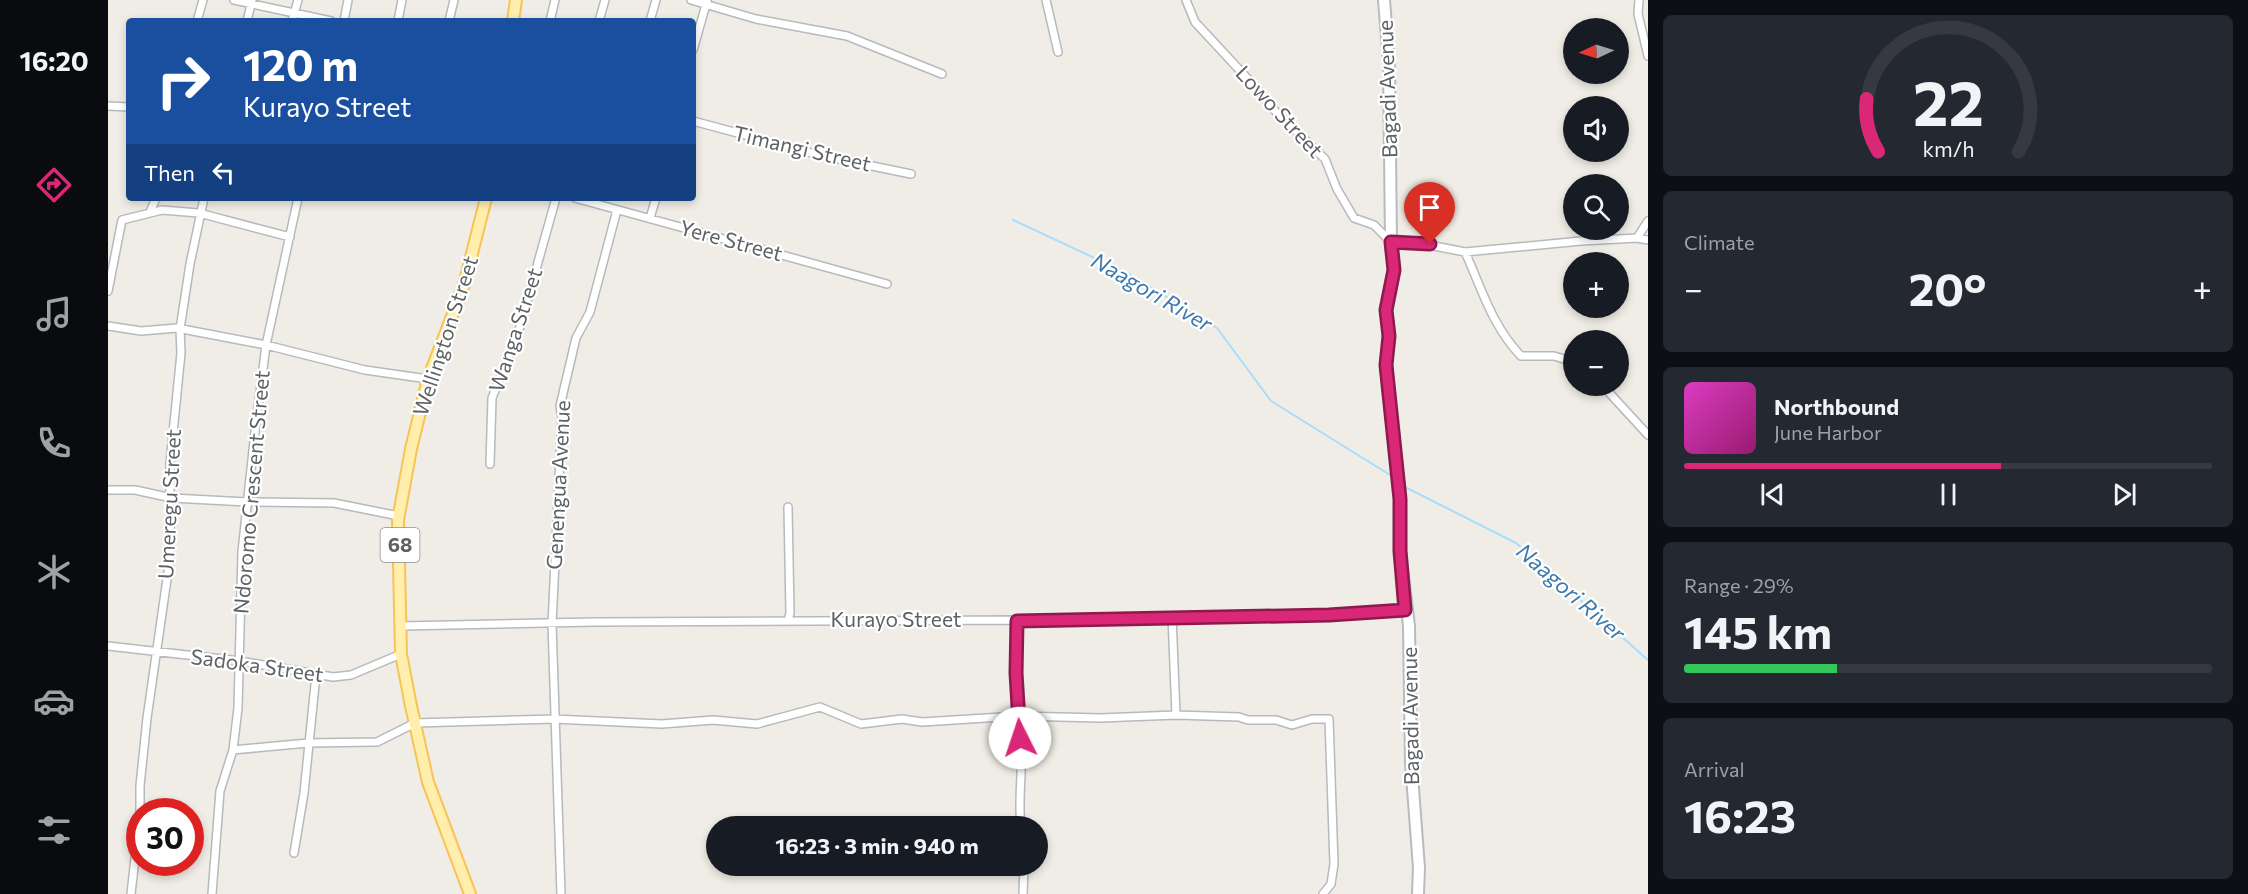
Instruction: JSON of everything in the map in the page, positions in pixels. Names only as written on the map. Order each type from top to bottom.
[{"type":"main road","points":[[513,18],[516,0]]},
{"type":"main road","name":"Wellington Street","points":[[470,894],[428,782],[402,654],[399,516],[411,449],[428,379],[464,285],[485,201]]},
{"type":"street","points":[[199,18],[203,0]]},
{"type":"street","points":[[234,0],[319,18]]},
{"type":"street","points":[[293,18],[298,0]]},
{"type":"street","points":[[345,18],[348,0]]},
{"type":"street","points":[[399,18],[402,0]]},
{"type":"street","points":[[450,18],[454,0]]},
{"type":"street","points":[[551,18],[555,0]]},
{"type":"street","points":[[600,18],[605,0]]},
{"type":"street","points":[[651,18],[656,0]]},
{"type":"street","points":[[691,0],[707,2],[756,19],[848,36],[942,74]]},
{"type":"street","points":[[1046,0],[1058,52]]},
{"type":"street","name":"Lowo Street","points":[[1186,0],[1195,22],[1274,111],[1325,159],[1337,189],[1354,218],[1374,225],[1391,242]]},
{"type":"street","name":"Bagadi Avenue","points":[[1384,0],[1389,63],[1391,242],[1394,270],[1386,310],[1389,336],[1386,365],[1400,499],[1400,551],[1405,610],[1409,626],[1411,762],[1414,836],[1419,868],[1418,894]]},
{"type":"street","points":[[1639,0],[1638,14],[1648,56]]},
{"type":"street","points":[[248,18],[251,2]]},
{"type":"street","points":[[696,40],[707,2]]},
{"type":"street","points":[[108,106],[126,107]]},
{"type":"street","name":"Timangi Street","points":[[696,122],[819,155],[911,174]]},
{"type":"street","points":[[150,212],[155,201]]},
{"type":"street","name":"Umeregu Street","points":[[140,798],[147,718],[170,558],[170,463],[181,353],[180,329],[199,213],[203,201]]},
{"type":"street","name":"Ndoromo Crescent Street","points":[[212,894],[220,791],[233,750],[240,661],[242,552],[266,345],[297,201]]},
{"type":"street","name":"Wanga Street","points":[[490,464],[492,398],[519,330],[555,201]]},
{"type":"street","name":"Yere Street","points":[[602,201],[617,210],[887,284]]},
{"type":"street","points":[[650,218],[655,201]]},
{"type":"street","name":"Genengua Avenue","points":[[561,894],[552,624],[562,417],[560,405],[576,338],[590,312],[606,244],[617,210]]},
{"type":"street","points":[[108,291],[122,220],[150,212],[199,213],[290,237]]},
{"type":"street","points":[[1637,238],[1648,221]]},
{"type":"street","points":[[1391,242],[1430,244],[1465,252],[1637,238],[1648,240]]},
{"type":"street","points":[[1465,252],[1485,304],[1507,341],[1521,356],[1554,356],[1563,359]]},
{"type":"street","points":[[108,326],[141,331],[180,329],[266,345],[365,370],[428,379]]},
{"type":"street","points":[[1612,396],[1648,435]]},
{"type":"street","points":[[108,490],[135,490],[170,498],[334,503],[399,516]]},
{"type":"street","points":[[788,507],[790,613],[788,621]]},
{"type":"street","name":"Kurayo Street","points":[[401,626],[788,621],[1017,621],[1392,613],[1405,610]]},
{"type":"street","points":[[1172,616],[1176,715]]},
{"type":"street","points":[[1017,621],[1021,759],[1018,802],[1020,816]]},
{"type":"street","name":"Sadoka Street","points":[[108,646],[240,661],[316,675],[351,675],[402,654]]},
{"type":"street","points":[[294,853],[304,793],[316,675]]},
{"type":"street","points":[[233,750],[308,743],[377,742],[415,723],[554,719],[662,724],[713,720],[757,724],[819,707],[861,724],[902,719],[922,722],[1018,716],[1239,717],[1248,720],[1276,720],[1292,725],[1312,719],[1329,719],[1334,864],[1331,884],[1323,894]]},
{"type":"street","name":"Umeregu Street","points":[[131,894],[133,876]]},
{"type":"street","points":[[1023,894],[1024,876]]},
{"type":"waterway","name":"Naagori River","points":[[1013,220],[1129,274],[1217,328],[1271,401],[1395,478]]},
{"type":"waterway","name":"Naagori River","points":[[1403,486],[1516,543],[1648,660]]},
{"type":"route","points":[[1020,738],[1016,673],[1017,621],[1180,616],[1329,615],[1392,613],[1405,610],[1400,551],[1400,499],[1386,365],[1389,336],[1386,310],[1394,270],[1391,242],[1430,244]]}]
